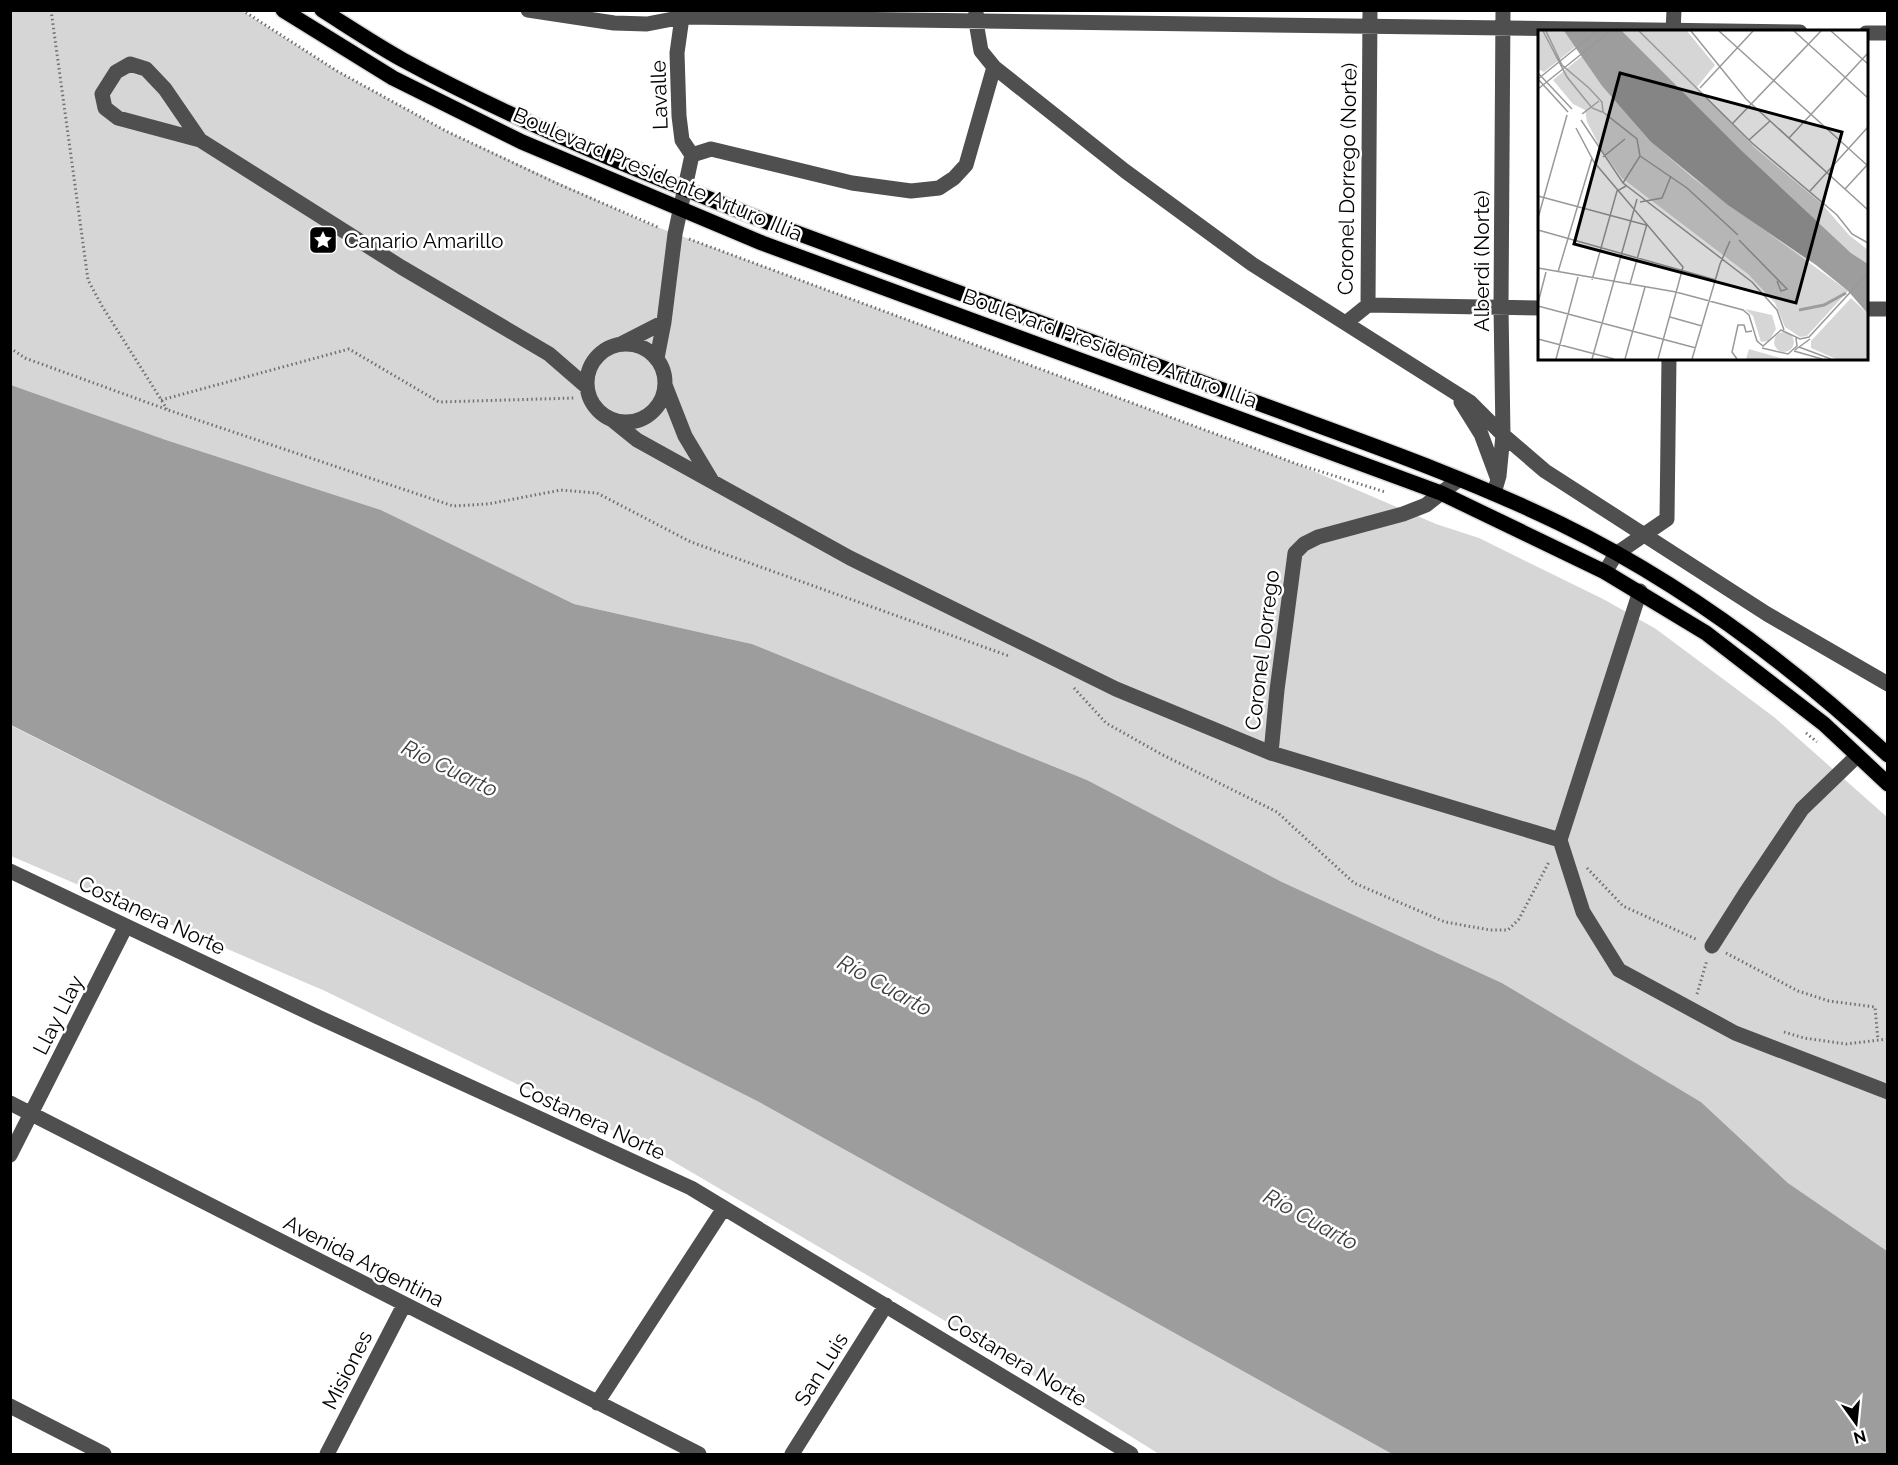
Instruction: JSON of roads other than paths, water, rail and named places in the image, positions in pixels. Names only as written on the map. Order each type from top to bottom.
[{"type":"main road","name":"Boulevard Presidente Arturo Illia","points":[[283,10],[393,78],[522,142],[680,210],[773,247],[1441,493],[1605,572],[1640,591],[1706,633],[1824,724],[1887,784]]},
{"type":"main road","name":"Boulevard Presidente Arturo Illia","points":[[322,10],[403,60],[520,118],[686,190],[1458,480],[1496,486],[1616,554],[1718,616],[1838,709],[1887,755]]},
{"type":"street","points":[[528,10],[614,23],[646,24],[683,14],[1370,18],[1503,28],[1673,30],[1674,10]]},
{"type":"street","name":"Alberdi (Norte)","points":[[1496,486],[1503,435],[1501,307],[1503,10]]},
{"type":"street","name":"Lavalle","points":[[683,14],[677,53],[679,116],[681,140],[692,155]]},
{"type":"street","points":[[976,16],[981,51],[994,67],[1125,171],[1243,257],[1470,402],[1503,435],[1545,471],[1767,614],[1887,684]]},
{"type":"street","name":"Coronel Dorrego (Norte)","points":[[1347,322],[1368,305],[1370,18]]},
{"type":"street","points":[[1868,33],[1887,33]]},
{"type":"street","points":[[200,140],[165,89],[146,69],[130,64],[116,72],[102,94],[105,108],[118,118],[200,140],[401,267],[549,354],[590,367]]},
{"type":"street","points":[[657,358],[675,234],[692,155],[711,149],[852,183],[911,192],[939,188],[954,178],[966,165],[994,67]]},
{"type":"street","points":[[1368,305],[1538,308]]},
{"type":"street","points":[[1868,309],[1887,309]]},
{"type":"street","points":[[588,392],[590,367],[598,356],[608,348],[621,344],[664,322]]},
{"type":"street","points":[[621,344],[647,349],[657,358],[662,366],[666,385],[685,436],[712,482]]},
{"type":"street","points":[[549,354],[588,392],[594,407],[637,440],[850,558],[1116,689],[1271,753],[1560,840]]},
{"type":"street","points":[[1605,572],[1616,554],[1667,519],[1669,360]]},
{"type":"street","points":[[611,419],[629,422],[647,416],[663,398],[666,385]]},
{"type":"street","points":[[1455,392],[1481,434],[1496,486]]},
{"type":"street","name":"Coronel Dorrego","points":[[1271,753],[1295,554],[1304,544],[1318,537],[1403,514],[1426,505],[1458,480]]},
{"type":"street","points":[[1640,591],[1560,840],[1583,912],[1619,970],[1735,1033],[1887,1092]]},
{"type":"street","points":[[1712,946],[1802,810],[1857,756]]},
{"type":"street","name":"Costanera Norte","points":[[10,871],[329,1022],[691,1188],[1131,1455]]},
{"type":"street","name":"Llay Llay","points":[[10,1155],[126,926]]},
{"type":"street","name":"Avenida Argentina","points":[[10,1103],[699,1455]]},
{"type":"street","points":[[597,1403],[724,1208]]},
{"type":"street","name":"Misiones","points":[[327,1455],[404,1305]]},
{"type":"street","name":"San Luis","points":[[792,1455],[886,1305]]},
{"type":"street","points":[[10,1406],[104,1455]]},
{"type":"water","name":"Río Cuarto","points":[[11,385],[166,440],[381,510],[574,604],[752,644],[1087,780],[1282,882],[1502,983],[1701,1102],[1788,1183],[1887,1251],[1887,1454],[1392,1454],[759,1102],[11,725]]},
{"type":"place","name":"Canario Amarillo","points":[[323,240]]}]
